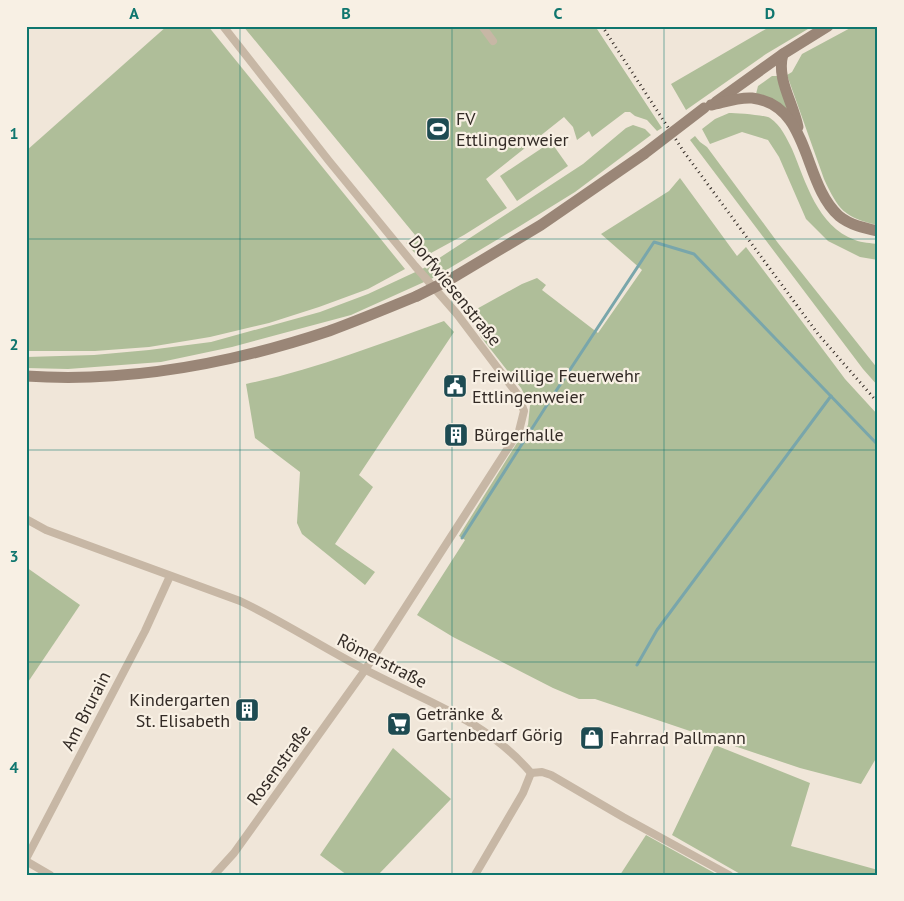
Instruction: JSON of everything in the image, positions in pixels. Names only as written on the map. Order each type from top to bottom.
[{"type":"main road","points":[[26,376],[136,373],[225,360],[328,331],[417,296],[450,280],[540,225],[644,154],[708,106],[783,54],[828,26]]},
{"type":"main road","points":[[783,54],[781,61],[782,73],[796,114],[800,137]]},
{"type":"main road","points":[[708,106],[744,98],[762,100],[781,109],[790,119],[800,137],[816,182],[831,207],[848,222],[878,231]]},
{"type":"street","name":"Dorfwiesenstraße","points":[[223,26],[329,161],[457,314],[518,395],[524,411],[519,431],[365,670]]},
{"type":"street","points":[[482,26],[493,41]]},
{"type":"street","name":"Römerstraße","points":[[26,519],[46,530],[240,600],[365,670],[481,728],[516,755],[531,773]]},
{"type":"street","name":"Am Brurain","points":[[26,860],[145,631],[170,576]]},
{"type":"street","name":"Rosenstraße","points":[[214,875],[234,853],[365,670]]},
{"type":"street","points":[[476,875],[523,793],[531,773],[542,772],[551,775],[729,875]]},
{"type":"street","points":[[26,860],[50,875]]},
{"type":"green space","points":[[167,26],[208,26],[405,269],[368,289],[319,307],[269,323],[210,337],[149,347],[95,351],[26,351],[26,151]]},
{"type":"green space","name":"FV Ettlingenweier","points":[[243,26],[595,26],[662,128],[657,131],[647,120],[630,112],[625,112],[592,137],[589,131],[577,140],[573,127],[564,117],[486,179],[507,208],[464,235],[420,259],[406,243],[415,235]]},
{"type":"green space","points":[[771,26],[813,26],[766,54],[686,110],[671,84]]},
{"type":"green space","points":[[854,26],[878,26],[878,225],[857,219],[838,205],[824,179],[787,75],[792,72],[802,54]]},
{"type":"green space","points":[[772,76],[779,76],[790,112],[778,103],[756,94],[758,86]]},
{"type":"green space","points":[[729,113],[762,116],[774,121],[788,141],[814,202],[822,214],[831,225],[842,233],[858,241],[878,244],[878,260],[860,257],[828,241],[806,219],[779,157],[768,140],[742,132],[710,144],[702,129],[715,119]]},
{"type":"green space","points":[[633,125],[645,129],[651,135],[575,192],[433,278],[351,315],[232,347],[161,362],[68,369],[26,368],[26,357],[94,355],[211,342],[320,312],[368,294],[424,268],[583,164],[626,128]]},
{"type":"green space","points":[[695,136],[707,147],[778,243],[878,369],[878,386],[863,369],[690,140]]},
{"type":"green space","points":[[551,142],[568,166],[517,201],[500,176]]},
{"type":"green space","points":[[680,178],[737,256],[746,247],[845,379],[878,415],[878,755],[861,784],[800,768],[595,699],[579,699],[553,688],[453,637],[417,615],[465,540],[459,536],[528,425],[530,405],[521,388],[481,337],[472,317],[473,311],[522,284],[537,278],[546,285],[542,290],[598,333],[642,270],[601,234],[669,191]]},
{"type":"green space","points":[[444,321],[454,332],[359,475],[373,487],[335,544],[375,572],[365,585],[302,534],[297,523],[300,472],[255,438],[246,384],[321,364]]},
{"type":"green space","points":[[26,567],[80,605],[26,685]]},
{"type":"green space","points":[[715,745],[810,783],[791,846],[878,870],[878,875],[742,875],[672,835]]},
{"type":"green space","points":[[393,748],[451,799],[378,875],[347,875],[320,855]]},
{"type":"green space","points":[[646,835],[718,875],[620,875]]},
{"type":"waterway","points":[[462,538],[654,242],[694,254],[878,445]]},
{"type":"waterway","points":[[637,665],[657,630],[831,396]]},
{"type":"railway","points":[[602,26],[684,152],[818,334],[878,403]]},
{"type":"place","name":"FV Ettlingenweier","points":[[438,129]]},
{"type":"place","name":"Freiwillige Feuerwehr Ettlingenweier","points":[[455,386]]},
{"type":"place","name":"Bürgerhalle","points":[[456,435]]},
{"type":"place","name":"Kindergarten St. Elisabeth","points":[[247,710]]},
{"type":"place","name":"Getränke & Gartenbedarf Görig","points":[[399,724]]},
{"type":"place","name":"Fahrrad Pallmann","points":[[592,738]]}]
